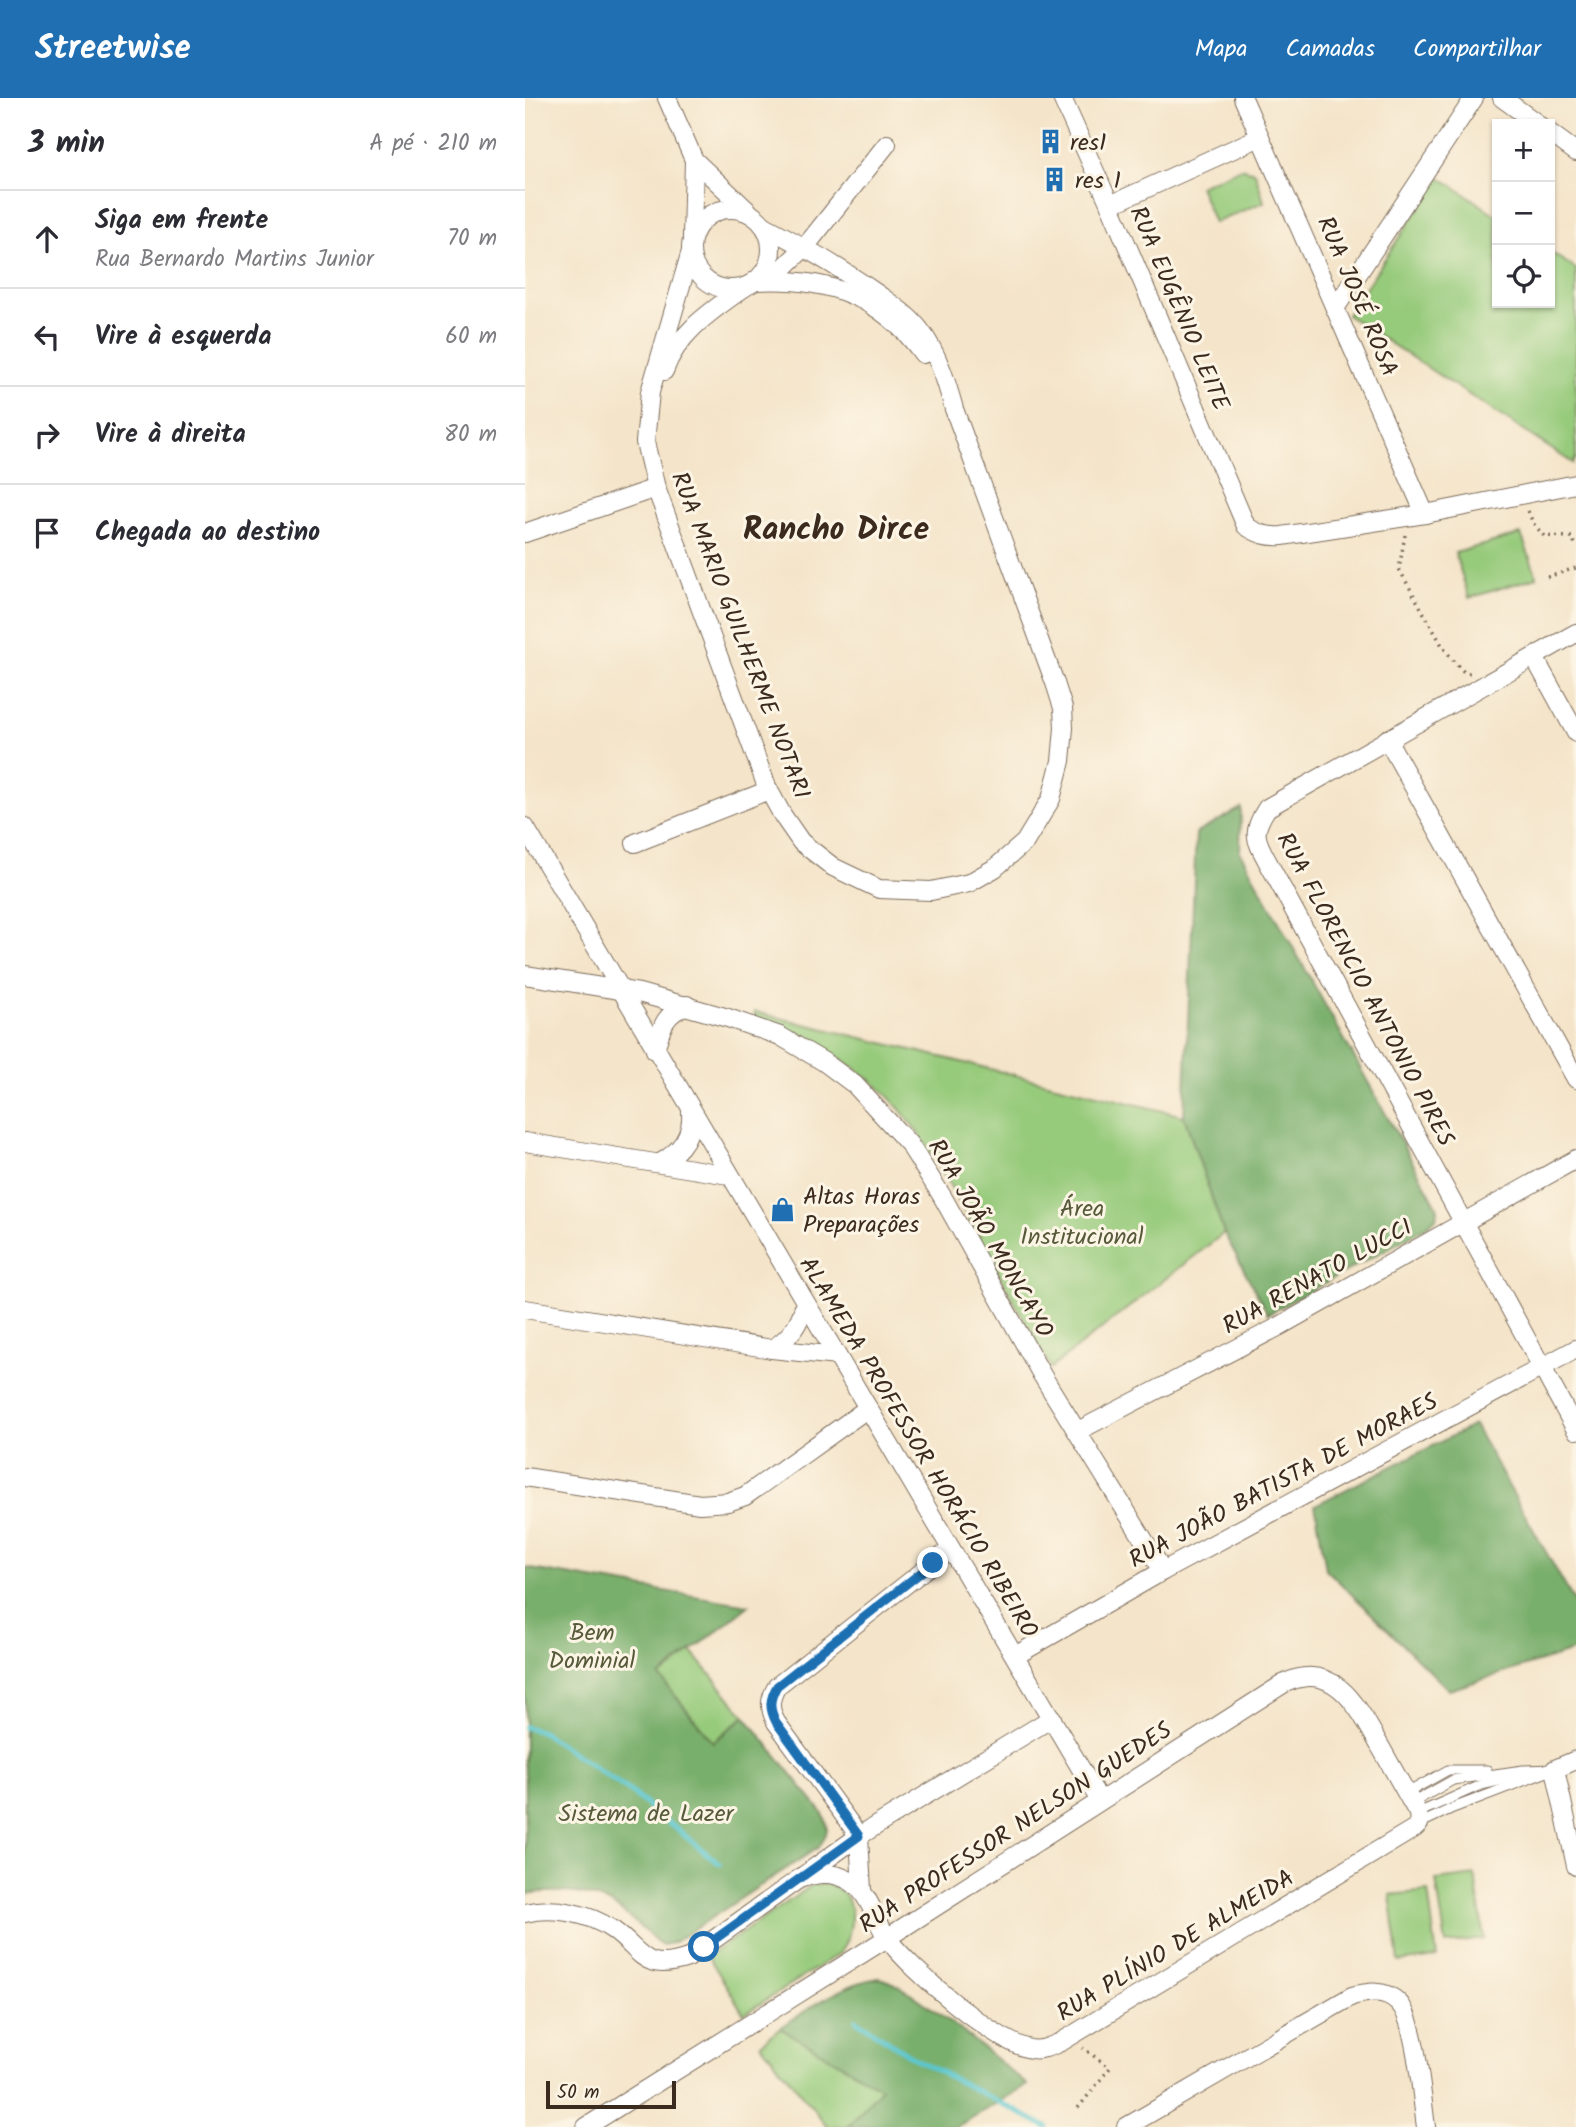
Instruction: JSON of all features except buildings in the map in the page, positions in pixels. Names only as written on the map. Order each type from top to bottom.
[{"type":"street","name":"RUA MARIO GUILHERME NOTARI","points":[[645,442],[656,394],[669,358],[688,331],[758,282],[771,255],[771,244],[758,221],[694,160],[667,98]]},
{"type":"street","name":"RUA EUGÊNIO LEITE","points":[[1062,98],[1246,526],[1269,537],[1425,514]]},
{"type":"street","name":"RUA JOSÉ ROSA","points":[[1243,98],[1425,514]]},
{"type":"street","points":[[1336,307],[1474,98]]},
{"type":"street","points":[[1502,98],[1531,119]]},
{"type":"street","points":[[1110,205],[1260,137]]},
{"type":"street","points":[[1555,137],[1576,152]]},
{"type":"street","points":[[758,282],[805,247],[887,144]]},
{"type":"street","name":"RUA MARIO GUILHERME NOTARI","points":[[694,160],[692,246],[698,271],[706,280],[725,288],[737,289],[758,282],[823,285],[868,302],[892,319],[912,339],[935,373],[954,409]]},
{"type":"street","name":"RUA MARIO GUILHERME NOTARI","points":[[741,211],[805,247],[903,313],[918,327],[934,351],[946,376],[954,409],[1063,708],[1061,761],[1051,799],[1025,842],[995,868],[969,883],[931,891],[879,888],[833,867],[801,842],[783,817],[769,790],[656,488],[645,442],[650,392],[692,246],[704,220],[715,213],[741,211]]},
{"type":"street","points":[[1425,514],[1576,484]]},
{"type":"street","points":[[525,533],[656,488]]},
{"type":"street","name":"RUA FLORENCIO ANTONIO PIRES","points":[[1576,633],[1267,808],[1256,826],[1258,844],[1576,1430]]},
{"type":"street","points":[[1534,657],[1576,733]]},
{"type":"street","points":[[1387,739],[1576,1079]]},
{"type":"street","points":[[635,843],[769,790]]},
{"type":"street","name":"ALAMEDA PROFESSOR HORÁCIO RIBEIRO","points":[[525,827],[1100,1801]]},
{"type":"street","name":"RUA JOÃO MONCAYO","points":[[525,975],[639,993],[687,1005],[780,1036],[824,1062],[855,1085],[909,1144],[942,1196],[1042,1375],[1163,1571]]},
{"type":"street","points":[[655,1050],[666,1019],[673,1011],[687,1005]]},
{"type":"street","points":[[660,1163],[672,1156],[689,1134],[692,1125],[691,1111]]},
{"type":"street","points":[[525,1142],[729,1175]]},
{"type":"street","name":"RUA RENATO LUCCI","points":[[1078,1431],[1278,1327],[1576,1159]]},
{"type":"street","points":[[772,1349],[793,1332],[805,1303]]},
{"type":"street","points":[[525,1309],[772,1349],[837,1356]]},
{"type":"street","name":"RUA JOÃO BATISTA DE MORAES","points":[[1015,1656],[1163,1571],[1576,1349]]},
{"type":"street","points":[[525,1477],[700,1504],[728,1502],[745,1496],[868,1408]]},
{"type":"street","points":[[859,1836],[776,1722],[771,1711],[771,1697],[777,1686],[951,1549]]},
{"type":"street","name":"RUA PROFESSOR NELSON GUEDES","points":[[586,2127],[1293,1679],[1312,1676],[1337,1686],[1349,1697],[1414,1808]]},
{"type":"street","points":[[525,1913],[541,1910],[592,1918],[614,1931],[634,1951],[651,1961],[671,1963],[696,1953],[859,1836],[1052,1718]]},
{"type":"street","name":"RUA PLÍNIO DE ALMEIDA","points":[[1555,1769],[1576,1760]]},
{"type":"street","points":[[1555,1769],[1576,1866]]},
{"type":"street","name":"RUA PLÍNIO DE ALMEIDA","points":[[859,1836],[862,1890],[887,1938],[917,1973],[1006,2041],[1030,2049],[1043,2049],[1068,2038],[1414,1808]]},
{"type":"street","points":[[799,1879],[824,1873],[851,1882],[862,1890]]},
{"type":"street","points":[[1126,2127],[1352,1996],[1369,1992],[1391,1997],[1400,2003],[1406,2013],[1416,2055],[1426,2127]]},
{"type":"lane","name":"RUA PLÍNIO DE ALMEIDA","points":[[1414,1808],[1448,1770],[1555,1769]]},
{"type":"lane","name":"RUA PLÍNIO DE ALMEIDA","points":[[1414,1808],[1481,1785],[1555,1769]]},
{"type":"path","points":[[1526,507],[1533,523],[1544,536],[1572,537],[1576,546]]},
{"type":"path","points":[[1406,528],[1399,569],[1443,647],[1465,673],[1472,673]]},
{"type":"path","points":[[1548,577],[1576,568]]},
{"type":"path","points":[[1068,2038],[1110,2068],[1078,2108]]},
{"type":"green space","points":[[1241,168],[1255,172],[1264,202],[1214,223],[1199,186]]},
{"type":"green space","points":[[1440,177],[1492,213],[1492,308],[1555,308],[1555,255],[1576,269],[1576,458],[1573,463],[1347,315]]},
{"type":"green space","points":[[1521,534],[1537,577],[1469,598],[1455,553]]},
{"type":"green space","points":[[1241,808],[1240,852],[1438,1208],[1436,1218],[1425,1228],[1268,1314],[1224,1233],[1184,1116],[1196,833]]},
{"type":"green space","name":"Área Institucional","points":[[755,1012],[1184,1116],[1224,1233],[1051,1368],[939,1166],[896,1104],[878,1086],[846,1062],[754,1017]]},
{"type":"green space","points":[[1474,1425],[1576,1605],[1576,1650],[1449,1690],[1326,1569],[1315,1505]]},
{"type":"green space","name":"Sistema de Lazer","points":[[525,1568],[749,1605],[660,1677],[713,1742],[745,1716],[822,1812],[827,1830],[819,1847],[673,1943],[662,1945],[624,1913],[601,1899],[569,1892],[525,1894]]},
{"type":"green space","points":[[691,1651],[745,1716],[713,1742],[659,1677]]},
{"type":"green space","points":[[1475,1875],[1484,1939],[1446,1944],[1436,1880]]},
{"type":"green space","points":[[814,1884],[831,1885],[846,1897],[850,1906],[851,1925],[845,1945],[840,1953],[744,2014],[708,1956]]},
{"type":"green space","points":[[1428,1891],[1437,1957],[1399,1962],[1390,1895]]},
{"type":"green space","points":[[879,1978],[899,1986],[930,2007],[1027,2085],[956,2127],[848,2127],[881,2088],[780,2028],[840,1991]]},
{"type":"green space","points":[[780,2028],[882,2088],[848,2127],[828,2127],[761,2044]]},
{"type":"waterway","points":[[525,1727],[542,1732],[628,1790],[720,1864]]},
{"type":"waterway","points":[[856,2020],[917,2060],[1047,2127]]},
{"type":"place","name":"res1","points":[[1050,142]]},
{"type":"place","name":"res 1","points":[[1055,180]]},
{"type":"place","name":"Altas Horas Preparações","points":[[783,1210]]},
{"type":"district","name":"Rancho Dirce","points":[[836,528]]},
{"type":"route","points":[[704,1947],[859,1836],[776,1722],[771,1711],[771,1697],[777,1686],[933,1563]]},
{"type":"park label","name":"Bem Dominial","points":[[592,1646]]}]
